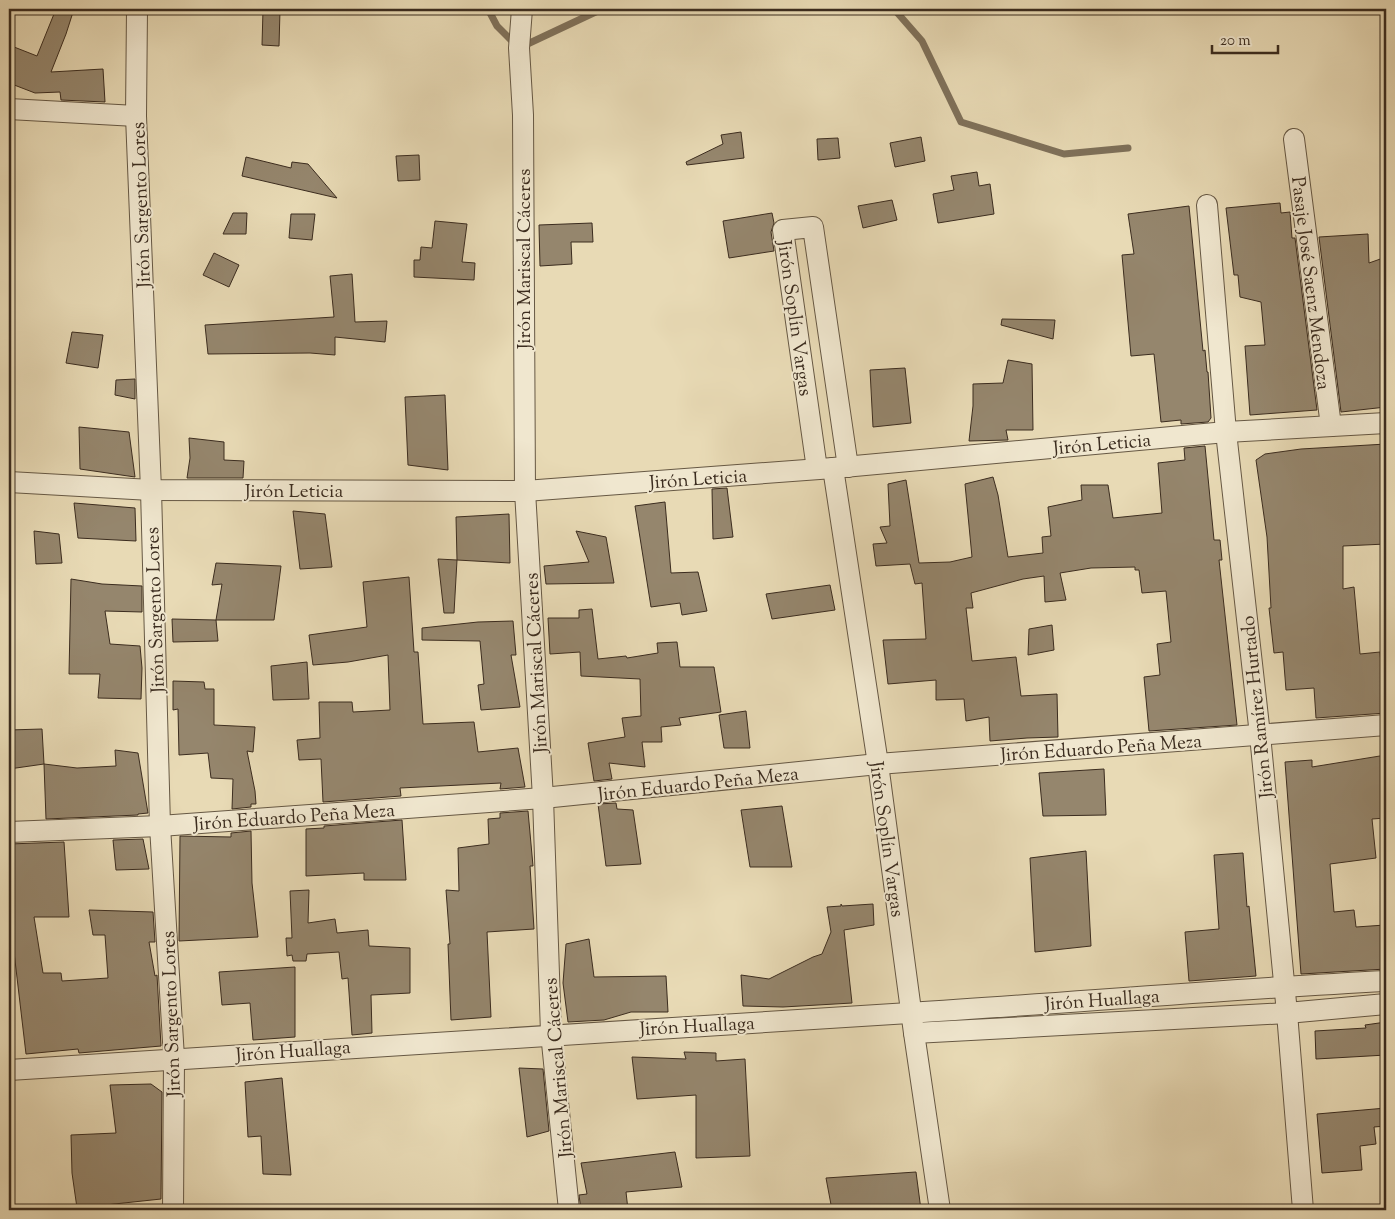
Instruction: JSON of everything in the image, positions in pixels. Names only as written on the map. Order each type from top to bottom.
[{"type":"street","name":"Jirón Sargento Lores","points":[[137,9],[136,116],[151,490],[160,826],[174,1058],[173,1210]]},
{"type":"street","name":"Jirón Mariscal Cáceres","points":[[522,9],[519,48],[523,115],[525,491],[543,798],[551,1034],[569,1210]]},
{"type":"street","points":[[9,109],[136,116]]},
{"type":"street","name":"Pasaje José Saenz Mendoza","points":[[1294,139],[1331,426]]},
{"type":"street","name":"Jirón Ramírez Hurtado","points":[[1207,205],[1226,432],[1260,735],[1287,1013],[1303,1210]]},
{"type":"street","name":"Jirón Soplín Vargas","points":[[833,468],[813,227],[783,230],[833,468],[878,764],[940,1210]]},
{"type":"street","name":"Jirón Leticia","points":[[9,482],[151,490],[525,491],[833,468],[1226,432],[1386,423]]},
{"type":"street","name":"Jirón Eduardo Peña Meza","points":[[9,832],[160,826],[543,798],[878,764],[1386,725]]},
{"type":"street","name":"Jirón Huallaga","points":[[9,1070],[551,1034],[912,1013],[1284,986],[1386,982]]},
{"type":"street","name":"Jirón Huallaga","points":[[914,1033],[1287,1013],[1386,1004]]},
{"type":"building","points":[[56,9],[74,9],[51,72],[103,69],[105,102],[61,100],[60,92],[35,93],[9,83],[9,45],[37,56]]},
{"type":"building","points":[[263,10],[280,10],[279,46],[262,45]]},
{"type":"building","points":[[741,132],[744,158],[687,165],[686,162],[723,144],[721,135]]},
{"type":"building","points":[[921,137],[925,161],[895,167],[890,143]]},
{"type":"building","points":[[838,138],[840,158],[818,160],[817,139]]},
{"type":"building","points":[[419,155],[420,180],[398,181],[396,156]]},
{"type":"building","points":[[246,157],[291,168],[292,162],[308,164],[337,198],[242,176]]},
{"type":"building","points":[[977,172],[979,186],[990,184],[994,214],[938,223],[933,194],[954,190],[951,176]]},
{"type":"building","points":[[892,200],[897,220],[863,228],[858,206]]},
{"type":"building","points":[[1280,203],[1281,213],[1290,212],[1292,238],[1295,238],[1317,410],[1250,415],[1245,346],[1265,345],[1261,302],[1240,297],[1238,275],[1234,275],[1226,208]]},
{"type":"building","points":[[1189,206],[1203,351],[1205,350],[1208,372],[1211,418],[1208,422],[1181,424],[1181,420],[1161,422],[1154,354],[1131,356],[1122,255],[1134,254],[1128,214]]},
{"type":"building","points":[[233,213],[247,213],[246,234],[223,234]]},
{"type":"building","points":[[772,213],[774,223],[771,232],[774,251],[729,258],[723,221]]},
{"type":"building","points":[[291,214],[315,214],[312,240],[289,238]]},
{"type":"building","points":[[435,221],[467,224],[462,262],[475,263],[474,280],[414,277],[414,260],[420,260],[421,247],[432,248]]},
{"type":"building","points":[[592,223],[593,242],[571,242],[572,264],[540,266],[539,225]]},
{"type":"building","points":[[1368,234],[1369,263],[1386,257],[1386,407],[1341,412],[1319,237]]},
{"type":"building","points":[[214,253],[239,265],[229,287],[203,275]]},
{"type":"building","points":[[352,274],[355,322],[387,321],[385,342],[335,337],[335,355],[310,353],[208,354],[205,325],[334,317],[330,276]]},
{"type":"building","points":[[1002,319],[1055,320],[1053,339],[1001,325]]},
{"type":"building","points":[[72,332],[103,335],[98,368],[66,363]]},
{"type":"building","points":[[1008,360],[1032,364],[1033,430],[1006,430],[1008,440],[969,441],[973,406],[973,384],[1003,383]]},
{"type":"building","points":[[905,368],[911,423],[873,427],[870,370]]},
{"type":"building","points":[[135,379],[135,399],[115,395],[116,380]]},
{"type":"building","points":[[445,395],[448,470],[408,465],[405,397]]},
{"type":"building","points":[[79,427],[129,432],[135,477],[80,469]]},
{"type":"building","points":[[189,438],[224,442],[224,460],[244,461],[243,478],[187,478],[190,458]]},
{"type":"building","points":[[1386,444],[1386,544],[1343,546],[1343,589],[1354,587],[1360,654],[1380,652],[1383,688],[1386,687],[1386,713],[1316,718],[1314,688],[1286,690],[1283,652],[1274,653],[1269,608],[1271,608],[1267,537],[1256,460],[1265,454],[1301,449]]},
{"type":"building","points":[[1205,446],[1214,540],[1220,540],[1222,560],[1219,560],[1237,725],[1149,731],[1144,677],[1160,675],[1157,644],[1171,642],[1166,591],[1142,593],[1139,570],[1135,570],[1135,567],[1091,568],[1060,573],[1066,600],[1045,602],[1044,576],[1023,579],[971,593],[973,608],[966,608],[972,661],[1016,657],[1021,696],[1057,694],[1058,737],[990,741],[989,717],[966,721],[964,699],[936,700],[936,680],[888,684],[883,640],[926,639],[922,583],[915,584],[910,564],[876,566],[873,544],[887,543],[880,527],[890,526],[888,484],[906,480],[919,563],[950,562],[972,557],[965,484],[993,477],[998,495],[1008,557],[1043,553],[1042,537],[1051,536],[1048,507],[1082,500],[1081,485],[1108,485],[1113,518],[1162,513],[1158,463],[1185,460],[1184,448]]},
{"type":"building","points":[[727,488],[733,537],[713,539],[712,489]]},
{"type":"building","points":[[665,502],[671,573],[698,572],[707,611],[682,615],[680,603],[651,607],[635,506]]},
{"type":"building","points":[[74,503],[135,508],[136,541],[78,538]]},
{"type":"building","points":[[293,511],[325,514],[332,567],[300,569]]},
{"type":"building","points":[[509,514],[510,563],[457,560],[456,517]]},
{"type":"building","points":[[34,531],[59,534],[62,563],[36,564]]},
{"type":"building","points":[[576,531],[606,537],[614,583],[546,584],[544,566],[589,562]]},
{"type":"building","points":[[438,559],[457,560],[454,613],[444,613]]},
{"type":"building","points":[[216,563],[281,566],[274,620],[216,620],[222,584],[212,585]]},
{"type":"building","points":[[409,577],[414,652],[418,652],[423,724],[474,722],[478,752],[518,748],[525,787],[500,789],[501,783],[400,788],[401,796],[323,802],[321,759],[299,760],[297,740],[320,738],[319,702],[352,702],[353,712],[390,710],[388,655],[348,662],[313,665],[309,635],[367,627],[363,582]]},
{"type":"building","points":[[71,579],[102,584],[142,586],[142,612],[105,611],[110,644],[140,646],[142,668],[141,699],[98,698],[100,674],[69,674]]},
{"type":"building","points":[[830,585],[835,610],[772,619],[766,594]]},
{"type":"building","points":[[592,609],[598,659],[626,656],[627,658],[658,653],[657,643],[677,642],[680,667],[714,667],[721,712],[679,718],[681,725],[661,727],[662,742],[642,742],[645,767],[609,763],[612,779],[594,781],[588,743],[625,737],[622,718],[641,716],[640,679],[581,676],[580,652],[550,654],[548,618],[579,618],[579,610]]},
{"type":"building","points":[[172,619],[216,620],[218,641],[173,642]]},
{"type":"building","points":[[513,621],[516,655],[511,655],[520,707],[481,710],[478,685],[484,684],[480,641],[422,640],[422,628],[478,622]]},
{"type":"building","points":[[1052,625],[1054,650],[1028,655],[1029,629]]},
{"type":"building","points":[[307,662],[309,699],[273,700],[271,666]]},
{"type":"building","points":[[173,681],[204,682],[205,689],[214,689],[214,725],[255,727],[253,752],[247,751],[256,804],[251,804],[251,807],[232,809],[233,779],[211,778],[208,753],[179,755],[178,709],[173,710]]},
{"type":"building","points":[[746,711],[750,748],[724,748],[719,715]]},
{"type":"building","points":[[42,729],[44,764],[9,769],[9,730]]},
{"type":"building","points":[[115,750],[138,753],[148,813],[46,819],[44,764],[77,768],[116,766]]},
{"type":"building","points":[[1386,755],[1386,818],[1372,819],[1376,858],[1330,864],[1334,912],[1354,910],[1356,927],[1385,925],[1386,969],[1301,974],[1285,762],[1312,760],[1312,767]]},
{"type":"building","points":[[1104,769],[1106,815],[1043,816],[1039,773]]},
{"type":"building","points":[[616,803],[617,809],[633,810],[641,864],[606,866],[598,804]]},
{"type":"building","points":[[782,806],[792,867],[750,867],[741,810]]},
{"type":"building","points":[[528,811],[533,866],[530,866],[534,929],[487,932],[491,1017],[451,1020],[448,944],[450,944],[446,890],[459,891],[458,848],[489,844],[488,819],[500,818],[500,813]]},
{"type":"building","points":[[402,820],[406,880],[364,880],[364,873],[306,876],[306,829]]},
{"type":"building","points":[[251,831],[252,883],[258,937],[179,941],[180,836],[231,837],[231,833]]},
{"type":"building","points":[[143,839],[149,869],[116,870],[113,840]]},
{"type":"building","points":[[64,842],[69,917],[34,917],[43,973],[61,973],[62,981],[108,978],[105,935],[93,935],[89,910],[153,912],[155,942],[149,942],[155,976],[157,975],[161,1046],[79,1053],[78,1049],[26,1054],[13,952],[9,844]]},
{"type":"building","points":[[1086,851],[1091,946],[1035,952],[1030,858]]},
{"type":"building","points":[[1243,853],[1247,907],[1249,906],[1256,976],[1189,981],[1185,932],[1219,929],[1214,855]]},
{"type":"building","points":[[309,890],[308,923],[335,919],[337,933],[368,930],[369,946],[410,948],[410,993],[371,995],[372,1033],[352,1035],[348,978],[342,979],[339,952],[307,954],[306,961],[293,961],[292,955],[287,956],[286,938],[292,938],[290,891]]},
{"type":"building","points":[[841,904],[842,906],[873,904],[874,925],[844,930],[852,1003],[783,1007],[743,1006],[741,975],[769,979],[822,954],[831,932],[827,907],[841,906]]},
{"type":"building","points":[[589,939],[594,977],[666,976],[668,1012],[631,1012],[604,1020],[568,1022],[563,983],[566,944]]},
{"type":"building","points":[[295,967],[295,1037],[253,1040],[250,1003],[222,1005],[219,972]]},
{"type":"building","points":[[1386,1022],[1386,1055],[1316,1059],[1315,1031],[1366,1028],[1365,1025]]},
{"type":"building","points":[[684,1052],[716,1053],[716,1061],[745,1059],[750,1156],[696,1158],[696,1095],[637,1099],[632,1057],[686,1059]]},
{"type":"building","points":[[519,1068],[543,1069],[549,1131],[527,1137]]},
{"type":"building","points":[[282,1078],[291,1175],[263,1174],[261,1136],[248,1137],[245,1082]]},
{"type":"building","points":[[151,1084],[162,1092],[161,1199],[77,1208],[72,1173],[71,1135],[116,1133],[110,1085]]},
{"type":"building","points":[[1386,1108],[1386,1126],[1374,1127],[1376,1144],[1360,1146],[1362,1170],[1322,1173],[1317,1114]]},
{"type":"building","points":[[675,1152],[682,1187],[626,1192],[628,1210],[581,1210],[579,1195],[587,1194],[581,1163]]},
{"type":"building","points":[[916,1172],[921,1210],[832,1210],[826,1178]]},
{"type":"waterway","points":[[488,9],[497,26],[519,48],[602,9]]},
{"type":"waterway","points":[[894,9],[922,41],[961,122],[1064,154],[1128,148]]}]
